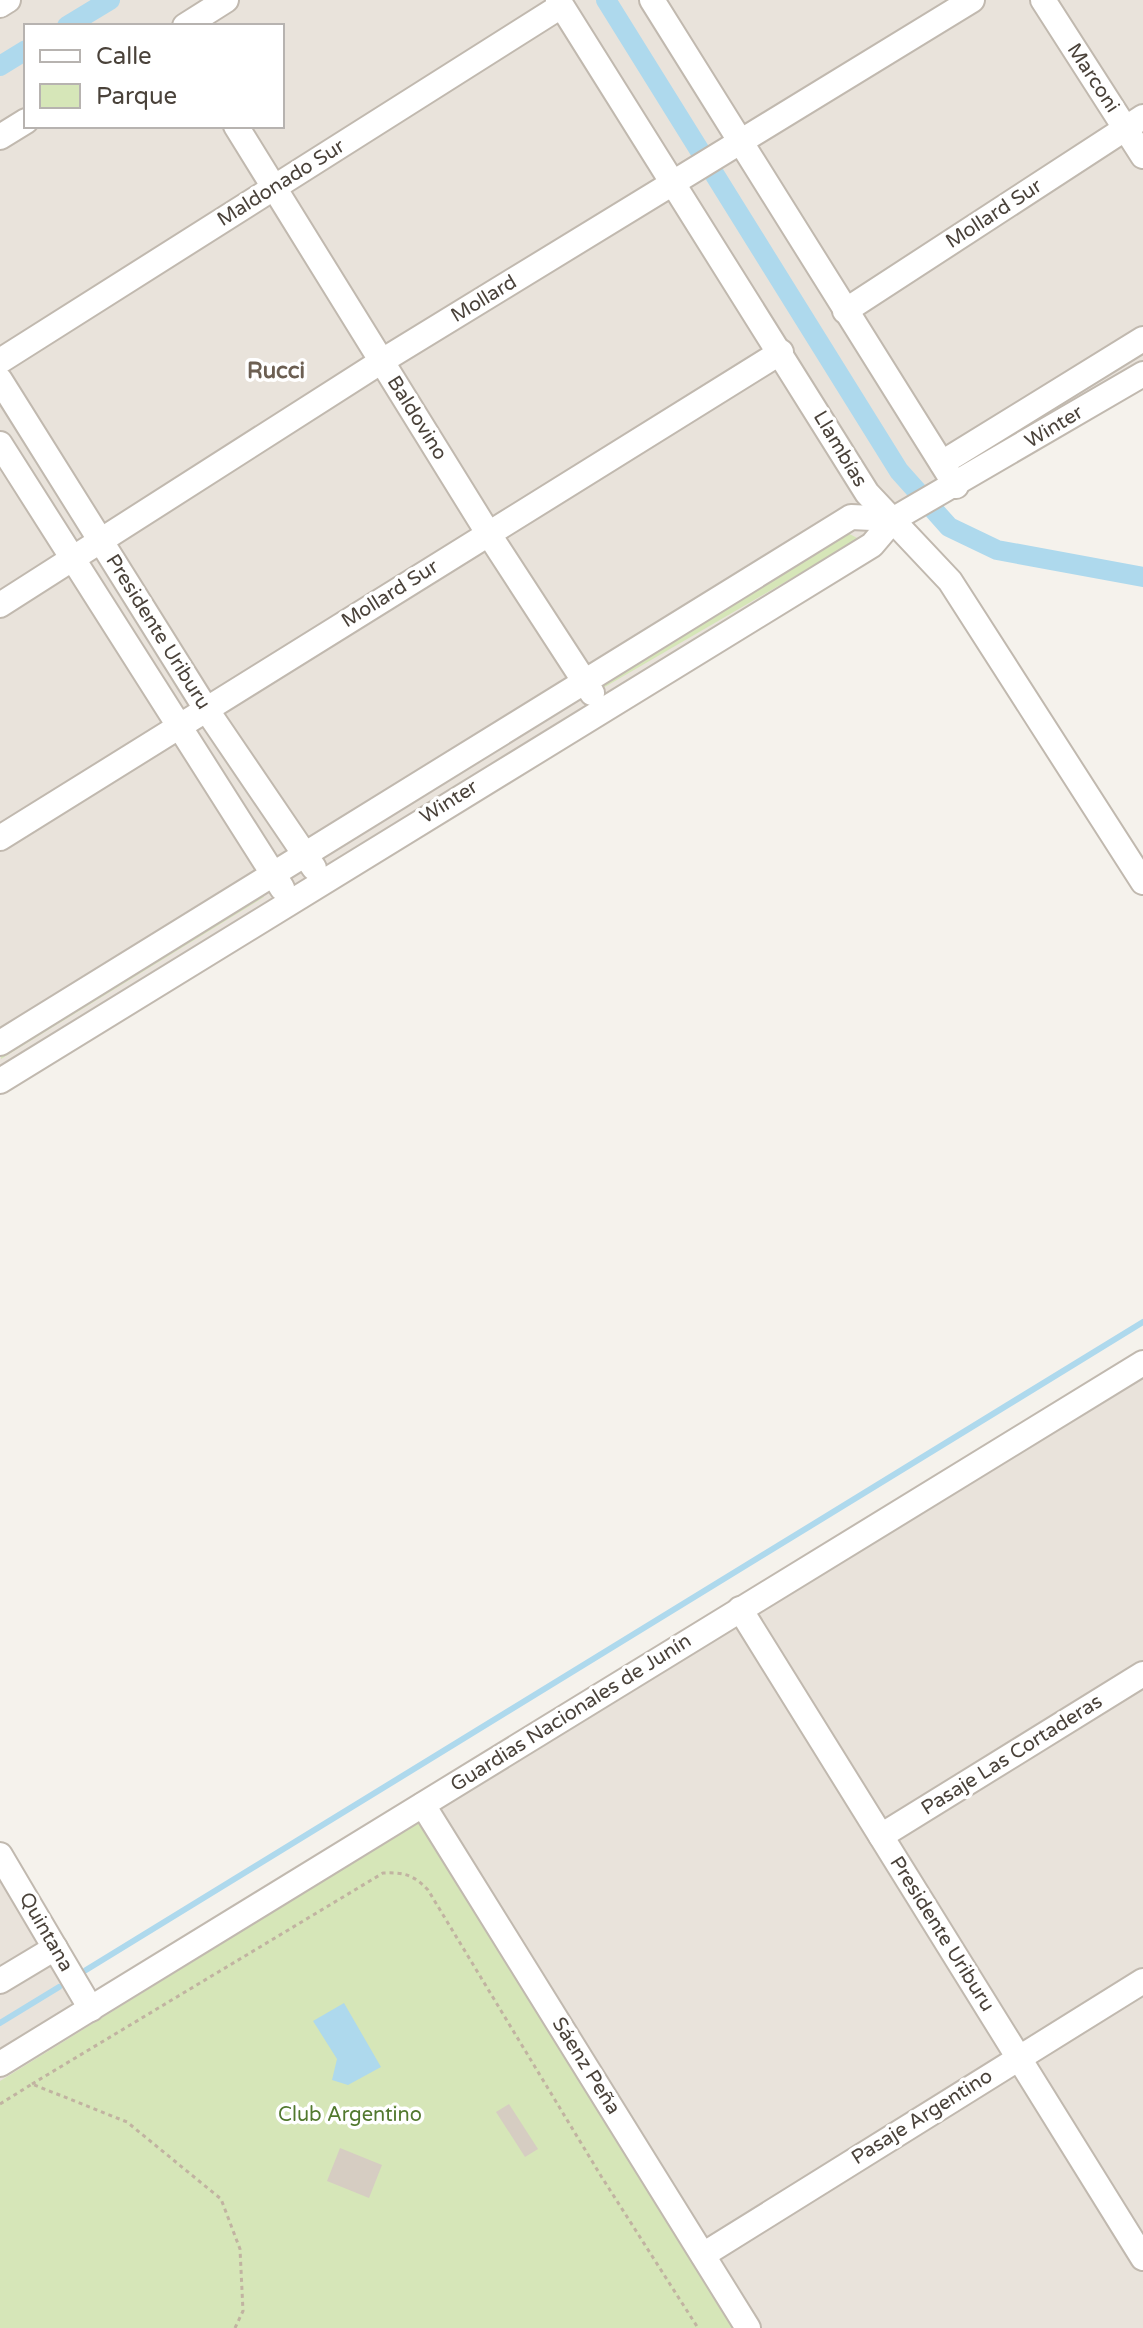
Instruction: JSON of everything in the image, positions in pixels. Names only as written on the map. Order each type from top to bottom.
[{"type":"street","points":[[0,5],[8,0]]},
{"type":"street","points":[[188,24],[226,0]]},
{"type":"street","points":[[652,0],[731,148],[845,311],[955,486]]},
{"type":"street","name":"Mollard","points":[[0,605],[382,361],[972,0]]},
{"type":"street","name":"Marconi","points":[[1043,0],[1134,123],[1143,156]]},
{"type":"street","name":"Llambías","points":[[560,3],[683,177],[781,352],[867,493],[902,514],[950,581],[1143,882]]},
{"type":"street","name":"Maldonado Sur","points":[[0,361],[560,3]]},
{"type":"street","points":[[0,137],[24,122]]},
{"type":"street","name":"Mollard Sur","points":[[845,311],[1134,123]]},
{"type":"street","name":"Baldovino","points":[[237,128],[601,709]]},
{"type":"street","points":[[942,463],[1143,339]]},
{"type":"street","name":"Mollard Sur","points":[[0,838],[781,352]]},
{"type":"street","name":"Winter","points":[[0,1080],[872,545],[902,514],[955,486],[1143,374]]},
{"type":"street","name":"Presidente Uriburu","points":[[0,380],[206,709],[307,855],[321,881]]},
{"type":"street","name":"Presidente Uriburu","points":[[0,444],[178,727],[275,874],[289,901]]},
{"type":"street","name":"Winter","points":[[0,1043],[851,517],[902,514]]},
{"type":"street","name":"Guardias Nacionales de Junín","points":[[0,2064],[1143,1363]]},
{"type":"street","name":"Presidente Uriburu","points":[[740,1609],[1143,2258]]},
{"type":"street","name":"Pasaje Las Cortaderas","points":[[881,1836],[1143,1674]]},
{"type":"street","name":"Sáenz Peña","points":[[423,1805],[748,2328]]},
{"type":"street","name":"Quintana","points":[[0,1855],[91,2009]]},
{"type":"street","points":[[0,1981],[55,1948]]},
{"type":"street","name":"Pasaje Argentino","points":[[703,2255],[1143,1981]]},
{"type":"path","points":[[0,2104],[383,1873],[402,1872],[415,1877],[428,1890],[601,2176],[698,2328]]},
{"type":"path","points":[[32,2084],[127,2122],[221,2199],[240,2249],[243,2311],[235,2328]]},
{"type":"shaded area","points":[[0,0],[1143,0],[1143,374],[0,1081]]},
{"type":"shaded area","points":[[1143,1363],[1143,2328],[0,2328],[0,1855],[91,2009]]},
{"type":"green space","points":[[844,531],[859,539],[603,688],[596,677]]},
{"type":"green space","points":[[257,885],[264,897],[1,1059],[0,1043]]},
{"type":"green space","name":"Club Argentino","points":[[418,1822],[734,2328],[0,2328],[0,2081]]},
{"type":"water","points":[[344,2003],[381,2067],[348,2085],[332,2080],[337,2059],[313,2021]]},
{"type":"building","points":[[509,2104],[538,2149],[525,2157],[496,2112]]},
{"type":"building","points":[[340,2148],[382,2165],[369,2198],[327,2181]]},
{"type":"waterway","points":[[70,24],[110,0]]},
{"type":"waterway","points":[[606,0],[899,471],[949,527],[997,550],[1143,577]]},
{"type":"waterway","points":[[0,66],[24,51]]},
{"type":"waterway","points":[[86,1970],[1143,1322]]},
{"type":"waterway","points":[[0,2023],[59,1987]]},
{"type":"district","name":"Rucci","points":[[276,371]]}]
